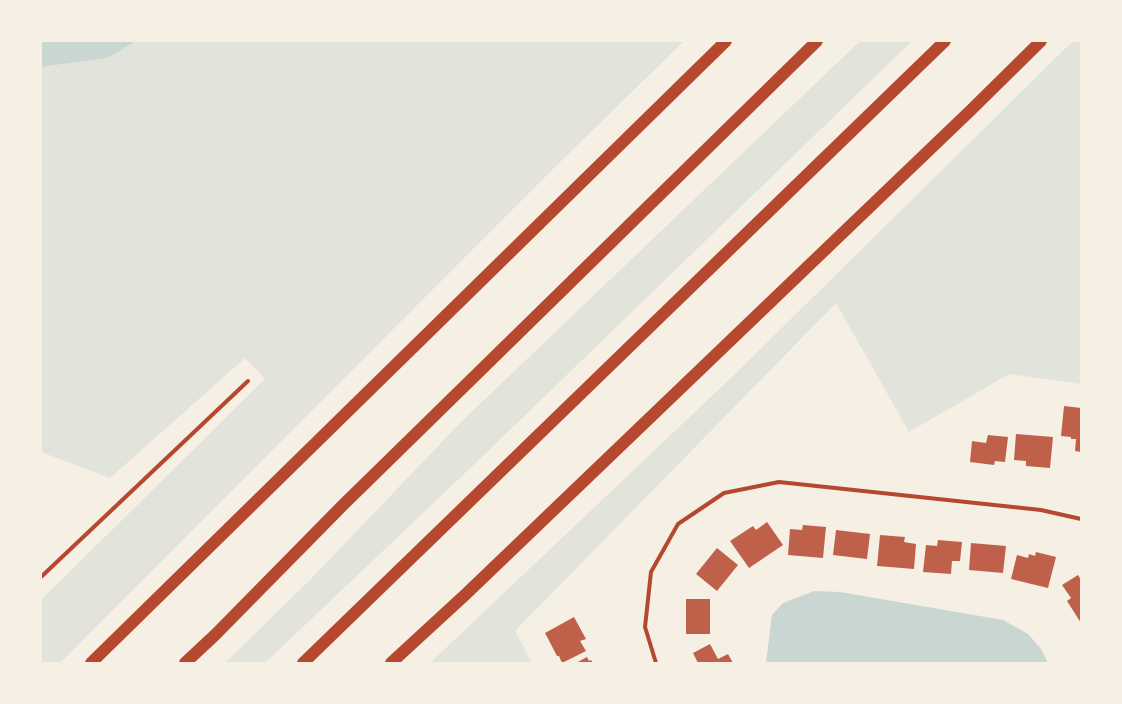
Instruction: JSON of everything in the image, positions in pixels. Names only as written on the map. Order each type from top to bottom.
[{"type":"highway","points":[[91,663],[726,41]]},
{"type":"highway","points":[[185,663],[215,635],[342,506],[817,41]]},
{"type":"highway","points":[[303,663],[945,41]]},
{"type":"highway","points":[[391,663],[914,165],[1041,41]]},
{"type":"street","points":[[41,578],[248,381]]},
{"type":"street","points":[[656,663],[645,627],[650,572],[678,524],[724,493],[779,482],[1041,510],[1081,519]]},
{"type":"shaded area","points":[[41,41],[136,41],[108,58],[41,67]]},
{"type":"shaded area","points":[[136,41],[684,41],[553,169],[68,655],[59,663],[41,663],[41,600],[265,379],[245,358],[110,478],[41,452],[41,67],[108,58]]},
{"type":"shaded area","points":[[860,41],[912,41],[483,456],[265,663],[225,663],[310,580],[460,423]]},
{"type":"shaded area","points":[[1073,41],[1081,41],[1081,384],[1009,374],[909,432],[836,303],[515,631],[532,663],[430,663],[735,374]]},
{"type":"shaded area","points":[[814,591],[840,592],[1003,620],[1028,634],[1041,649],[1048,663],[766,663],[772,615],[783,603]]},
{"type":"building","points":[[1064,406],[1081,408],[1081,452],[1075,451],[1076,439],[1061,436]]},
{"type":"building","points":[[1016,434],[1053,437],[1050,468],[1026,466],[1026,461],[1014,460]]},
{"type":"building","points":[[988,435],[1008,437],[1005,462],[995,461],[994,465],[970,462],[972,441],[986,443]]},
{"type":"building","points":[[767,522],[783,545],[749,568],[730,541],[753,526],[756,530]]},
{"type":"building","points":[[803,525],[826,527],[823,558],[788,555],[790,529],[802,530]]},
{"type":"building","points":[[836,530],[870,534],[867,559],[833,555]]},
{"type":"building","points":[[880,535],[905,537],[904,542],[916,544],[914,569],[877,566]]},
{"type":"building","points":[[938,540],[962,542],[960,561],[952,561],[951,574],[923,572],[926,545],[937,546]]},
{"type":"building","points":[[971,543],[1006,546],[1003,573],[969,570]]},
{"type":"building","points":[[717,548],[738,565],[717,591],[696,574]]},
{"type":"building","points":[[1036,552],[1056,557],[1048,588],[1011,579],[1017,555],[1028,558],[1029,554],[1035,556]]},
{"type":"building","points":[[1078,575],[1081,580],[1081,623],[1067,601],[1071,598],[1062,585]]},
{"type":"building","points":[[686,599],[710,599],[710,634],[686,634]]},
{"type":"building","points":[[574,617],[586,639],[580,641],[586,651],[562,663],[545,633]]},
{"type":"building","points":[[710,644],[718,659],[728,654],[733,663],[698,663],[693,653]]},
{"type":"building","points":[[587,657],[589,661],[591,660],[593,663],[576,663]]}]
